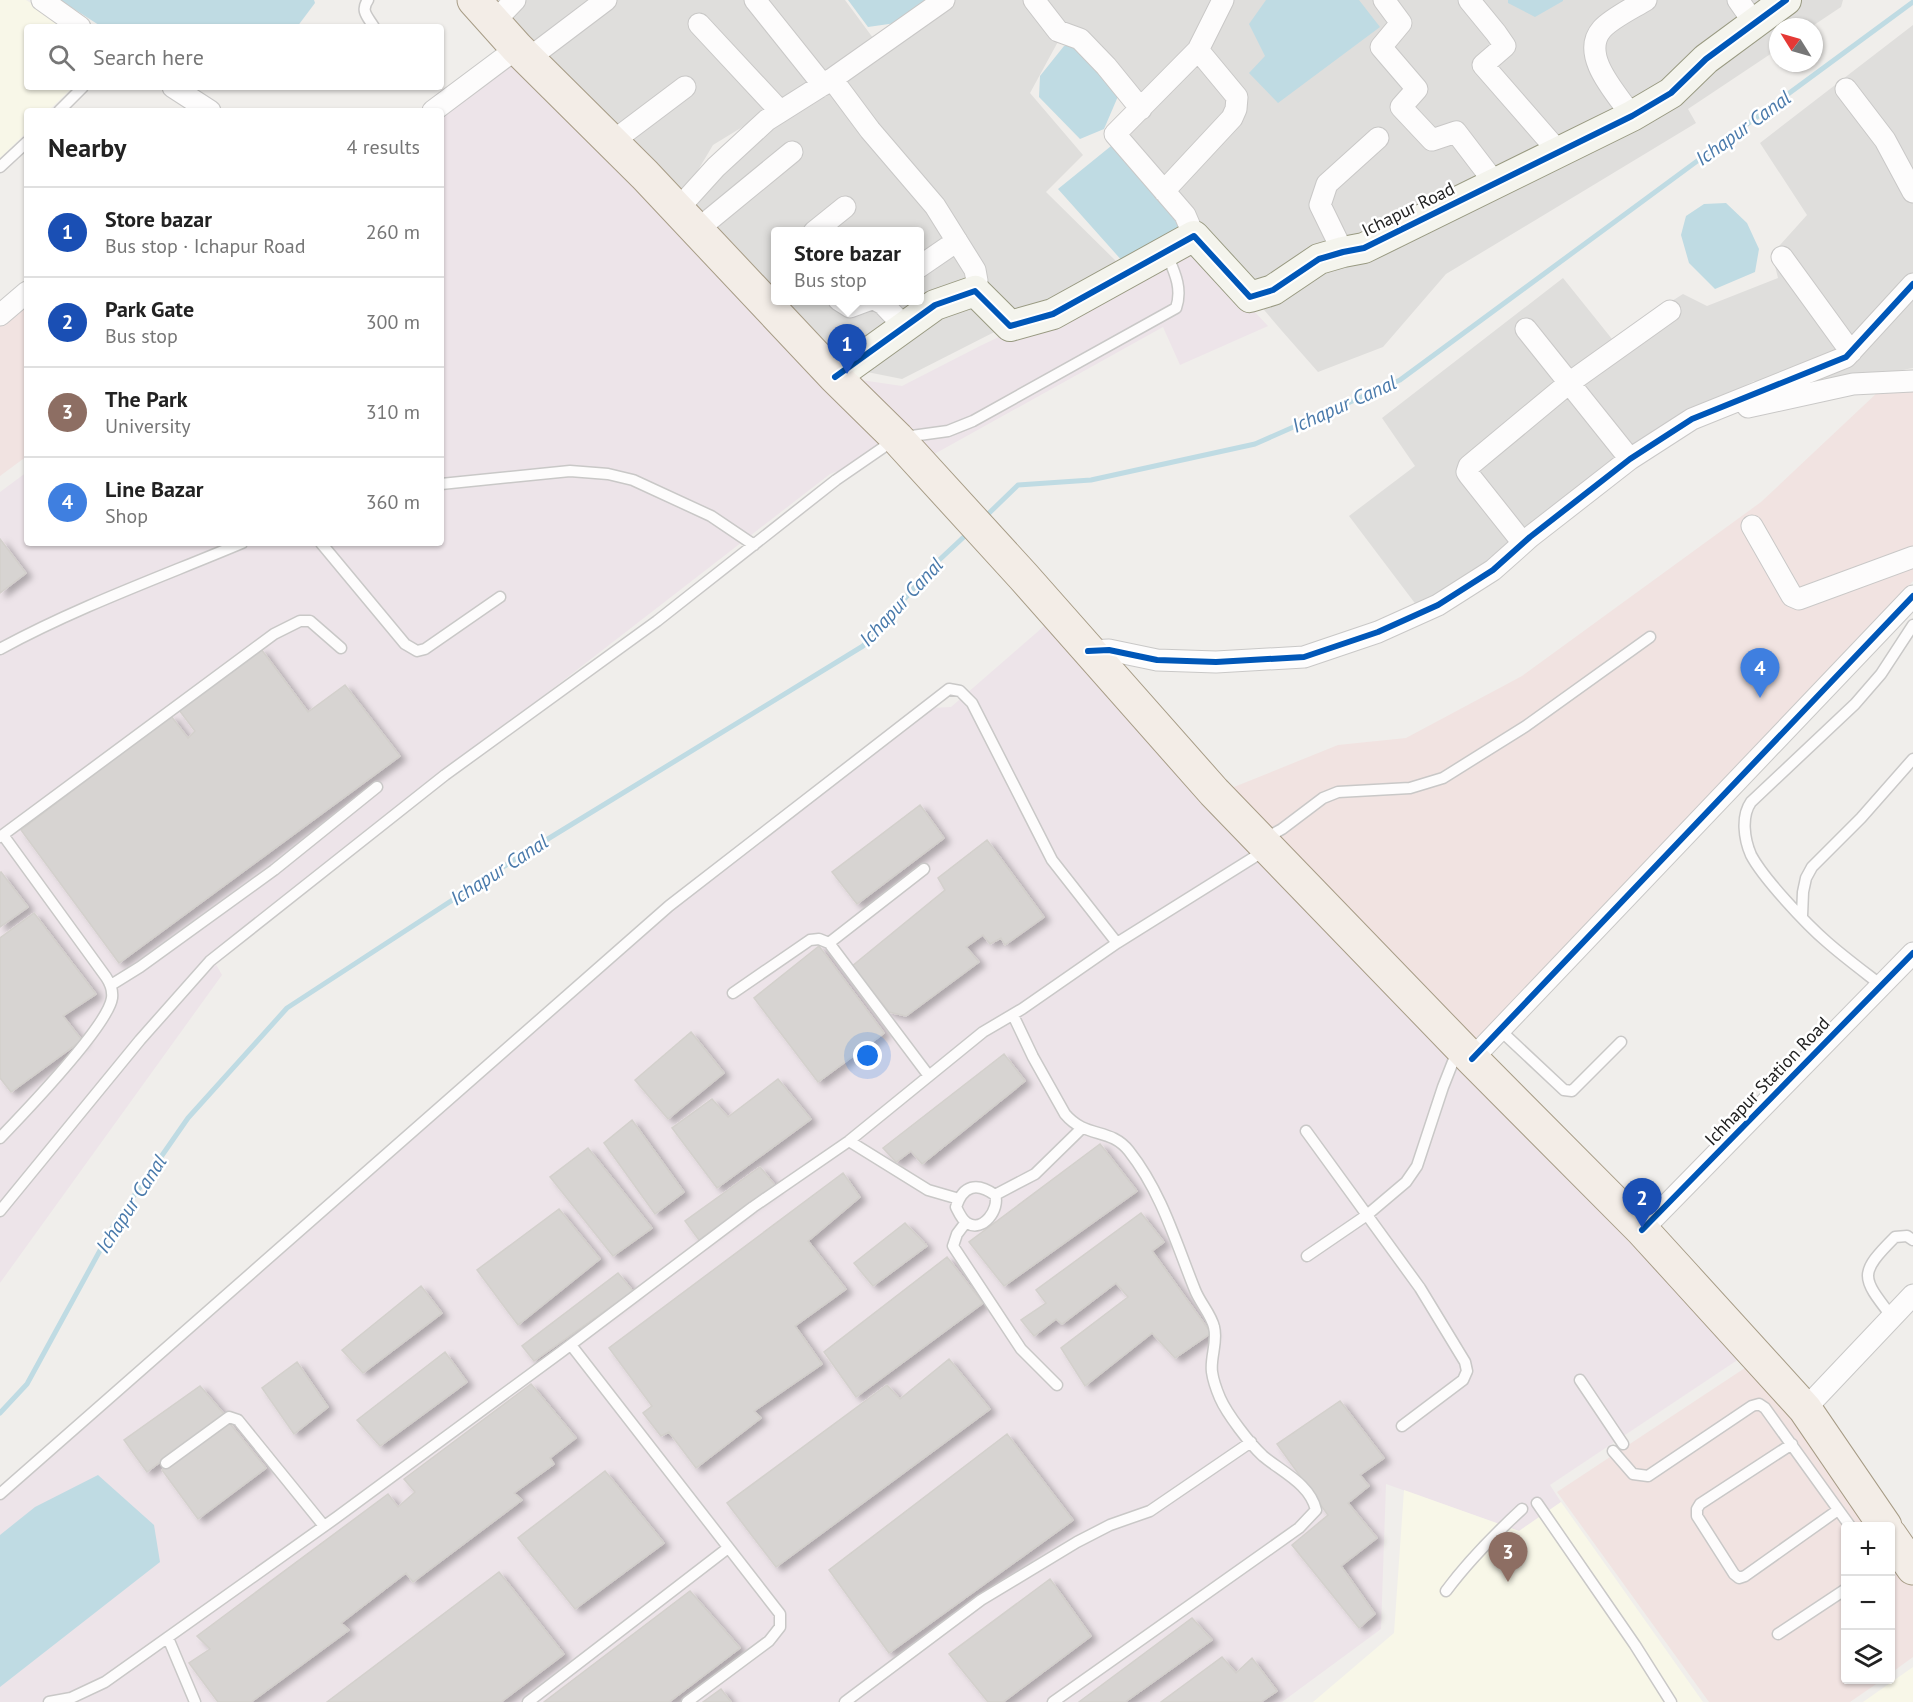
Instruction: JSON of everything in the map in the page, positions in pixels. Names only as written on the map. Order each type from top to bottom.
[{"type":"main road","points":[[494,7],[522,53],[612,142],[835,377],[897,438],[1023,576],[1214,792],[1466,1053],[1642,1230],[1805,1409],[1882,1522]]},
{"type":"main road","points":[[1895,1542],[1913,1568]]},
{"type":"street","points":[[42,0],[76,24]]},
{"type":"street","points":[[438,108],[606,0]]},
{"type":"street","points":[[755,0],[935,206],[975,270],[978,281],[975,291]]},
{"type":"street","points":[[687,220],[716,166],[767,120],[828,82],[944,0]]},
{"type":"street","points":[[1034,0],[1058,31],[1080,39],[1106,66],[1141,109]]},
{"type":"street","points":[[975,291],[1010,326],[1053,314],[1194,236],[1185,215],[1114,134],[1198,50],[1223,0]]},
{"type":"street","points":[[1384,0],[1401,23],[1381,47],[1417,89],[1401,107],[1432,140],[1456,132],[1495,183]]},
{"type":"street","points":[[1469,0],[1505,46],[1483,65],[1558,152]]},
{"type":"street","points":[[1632,116],[1598,67],[1594,49],[1596,39],[1603,28],[1646,0]]},
{"type":"street","name":"Ichapur Road","points":[[1194,236],[1250,297],[1273,290],[1319,259],[1364,248],[1632,116],[1671,93],[1706,59],[1746,12],[1786,0]]},
{"type":"street","points":[[699,24],[780,111]]},
{"type":"street","points":[[1164,191],[1232,118],[1236,109],[1237,97],[1198,50]]},
{"type":"street","points":[[612,142],[685,87]]},
{"type":"street","points":[[1846,88],[1886,140],[1913,192]]},
{"type":"street","points":[[178,90],[205,108]]},
{"type":"street","points":[[1343,252],[1320,205],[1327,184],[1378,138]]},
{"type":"street","points":[[687,220],[792,152]]},
{"type":"street","points":[[819,227],[846,207]]},
{"type":"street","points":[[924,264],[957,241]]},
{"type":"street","points":[[1782,257],[1851,352]]},
{"type":"street","points":[[1088,651],[1109,650],[1157,660],[1216,662],[1304,657],[1378,632],[1438,605],[1493,570],[1630,459],[1692,419],[1846,357],[1913,285]]},
{"type":"street","points":[[835,377],[935,305],[975,291]]},
{"type":"street","points":[[0,315],[24,295]]},
{"type":"street","points":[[885,305],[905,327]]},
{"type":"street","points":[[1524,543],[1467,472],[1469,466],[1569,383],[1670,311]]},
{"type":"street","points":[[1527,328],[1630,459]]},
{"type":"street","points":[[1692,419],[1853,384],[1913,381]]},
{"type":"street","points":[[1752,526],[1792,596],[1799,599],[1913,557]]},
{"type":"street","points":[[1466,1053],[1500,1030],[1913,596]]},
{"type":"street","name":"Ichhapur Station Road","points":[[1642,1230],[1913,953]]},
{"type":"street","points":[[1805,1409],[1913,1294]]},
{"type":"lane","points":[[368,0],[364,12],[372,24]]},
{"type":"lane","points":[[62,108],[80,90]]},
{"type":"lane","points":[[0,167],[24,145]]},
{"type":"lane","points":[[0,1211],[140,1040],[210,961],[446,776],[657,621],[836,480],[897,438],[948,431],[973,421],[1176,308],[1179,299],[1179,283],[1166,251]]},
{"type":"lane","points":[[444,484],[570,471],[608,474],[633,480],[711,516],[754,545]]},
{"type":"lane","points":[[0,649],[96,604],[235,546]]},
{"type":"lane","points":[[323,546],[405,644],[417,651],[425,649],[500,597]]},
{"type":"lane","points":[[0,1138],[97,1029],[112,999],[111,985],[2,836],[274,634],[300,621],[310,621],[341,648]]},
{"type":"lane","points":[[1881,985],[1827,942],[1769,880],[1752,855],[1747,842],[1746,809],[1789,764],[1855,704],[1881,674],[1913,626]]},
{"type":"lane","points":[[49,1702],[87,1692],[168,1638],[571,1345],[753,1207],[849,1141],[983,1032],[1013,1015],[1264,844],[1323,798],[1338,792],[1410,788],[1443,778],[1526,726],[1650,638]]},
{"type":"lane","points":[[0,1494],[669,906],[949,689],[960,691],[972,703],[1052,860],[1117,943]]},
{"type":"lane","points":[[1802,916],[1803,892],[1806,878],[1812,867],[1861,818],[1913,759]]},
{"type":"lane","points":[[111,985],[140,967],[274,870],[377,787]]},
{"type":"lane","points":[[829,943],[924,869]]},
{"type":"lane","points":[[733,993],[810,940],[819,939],[829,943],[929,1076]]},
{"type":"lane","points":[[1013,1015],[1065,1114],[1080,1129],[1117,1139],[1128,1150],[1147,1179],[1171,1223],[1196,1293],[1213,1323],[1216,1335],[1212,1371],[1220,1398],[1251,1442],[1264,1456],[1296,1480],[1315,1504],[1316,1510],[1314,1515],[1299,1528],[1053,1702]]},
{"type":"lane","points":[[1500,1030],[1564,1090],[1572,1092],[1620,1042]]},
{"type":"lane","points":[[1307,1256],[1367,1215],[1406,1182],[1417,1166],[1443,1087],[1466,1053]]},
{"type":"lane","points":[[995,1195],[1035,1174],[1080,1129]]},
{"type":"lane","points":[[1306,1131],[1420,1288],[1465,1362],[1467,1371],[1463,1380],[1402,1426]]},
{"type":"lane","points":[[849,1141],[928,1190],[959,1199]]},
{"type":"lane","points":[[975,1187],[986,1188],[995,1195],[997,1201],[994,1213],[988,1219],[971,1225],[966,1222],[956,1207],[959,1199],[963,1193],[975,1187]]},
{"type":"lane","points":[[966,1222],[957,1234],[953,1246],[1021,1349],[1057,1385]]},
{"type":"lane","points":[[1892,1317],[1870,1289],[1867,1279],[1869,1267],[1895,1237],[1907,1236],[1913,1240]]},
{"type":"lane","points":[[571,1345],[780,1614],[780,1628],[769,1641],[687,1702]]},
{"type":"lane","points":[[1580,1380],[1623,1444]]},
{"type":"lane","points":[[1613,1451],[1633,1474],[1648,1476],[1752,1406],[1759,1404],[1765,1408],[1792,1444],[1846,1522]]},
{"type":"lane","points":[[166,1463],[229,1418],[233,1418],[324,1526]]},
{"type":"lane","points":[[845,1702],[981,1600],[1077,1542],[1110,1525],[1150,1510],[1251,1442]]},
{"type":"lane","points":[[1792,1444],[1700,1504],[1697,1509],[1697,1516],[1734,1574],[1739,1578],[1745,1576],[1838,1510]]},
{"type":"lane","points":[[1537,1503],[1635,1645],[1671,1702]]},
{"type":"lane","points":[[1446,1591],[1467,1562],[1522,1509]]},
{"type":"lane","points":[[528,1702],[728,1548]]},
{"type":"lane","points":[[1778,1634],[1841,1592]]},
{"type":"lane","points":[[168,1638],[195,1702]]},
{"type":"shaded area","points":[[0,0],[26,0],[64,24],[24,24],[24,90],[70,90],[51,108],[24,108],[24,135],[0,158]]},
{"type":"shaded area","points":[[487,0],[593,0],[533,46]]},
{"type":"shaded area","points":[[608,0],[845,0],[876,42],[713,145],[685,192],[540,53]]},
{"type":"shaded area","points":[[949,0],[1030,0],[1060,38],[1030,93],[1083,155],[1046,192],[1122,267],[902,379],[862,371],[840,363],[786,305],[924,305],[924,227],[771,227],[771,289],[690,203],[721,151]]},
{"type":"shaded area","points":[[1040,0],[1217,0],[1193,45],[1139,102],[1060,26]]},
{"type":"shaded area","points":[[1230,0],[1843,0],[1841,7],[1823,19],[1769,18],[1769,55],[1688,109],[1696,123],[1446,274],[1383,347],[1318,372],[1197,231],[1122,133]]},
{"type":"shaded area","points":[[1913,25],[1913,368],[1765,396],[1754,381],[1678,420],[1493,560],[1417,606],[1349,516],[1415,466],[1382,418],[1563,278],[1612,339],[1683,294],[1707,306],[1778,278],[1772,254],[1807,215],[1760,143]]},
{"type":"shaded area","points":[[517,50],[899,448],[830,474],[210,954],[222,975],[0,1283],[0,492],[24,474],[24,546],[444,546],[444,109]]},
{"type":"shaded area","points":[[1191,244],[1268,326],[1180,365],[1163,327],[929,457],[854,379],[902,386]]},
{"type":"shaded area","points":[[24,298],[24,458],[0,476],[0,319]]},
{"type":"shaded area","points":[[1913,388],[1913,581],[1759,752],[1472,1051],[1224,791],[1338,745],[1406,738],[1522,676],[1761,502],[1878,392]]},
{"type":"shaded area","points":[[1050,621],[1742,1357],[1550,1485],[1561,1502],[1519,1531],[1386,1484],[1381,1629],[1282,1702],[0,1702],[0,1498],[679,900],[930,708],[951,707]]},
{"type":"shaded area","points":[[1754,1362],[1870,1522],[1841,1522],[1841,1684],[1876,1684],[1850,1702],[1709,1702],[1557,1492]]},
{"type":"shaded area","points":[[1404,1490],[1519,1531],[1561,1502],[1703,1702],[1313,1702],[1394,1633]]},
{"type":"shaded area","points":[[1895,1560],[1913,1587],[1913,1657],[1895,1670]]},
{"type":"shaded area","points":[[1913,1667],[1913,1702],[1863,1702],[1889,1684],[1895,1684],[1895,1680]]},
{"type":"water","points":[[60,0],[314,0],[315,3],[299,24],[97,24]]},
{"type":"water","points":[[848,0],[931,0],[896,23],[868,27]]},
{"type":"water","points":[[1266,0],[1359,0],[1380,27],[1278,103],[1249,73],[1265,56],[1249,24]]},
{"type":"water","points":[[1508,0],[1563,1],[1535,17],[1508,3]]},
{"type":"water","points":[[1064,46],[1074,46],[1119,94],[1104,129],[1080,139],[1039,97],[1040,76]]},
{"type":"water","points":[[1116,142],[1179,218],[1181,232],[1124,263],[1058,189]]},
{"type":"water","points":[[1726,203],[1747,223],[1759,249],[1755,272],[1715,289],[1689,263],[1681,235],[1686,216],[1704,204]]},
{"type":"water","points":[[98,1475],[154,1525],[160,1562],[0,1687],[0,1535],[35,1507]]},
{"type":"building","points":[[0,539],[26,573],[0,593]]},
{"type":"building","points":[[261,649],[308,712],[345,685],[400,756],[119,963],[21,830],[171,716],[188,738],[195,731],[179,710]]},
{"type":"building","points":[[920,805],[944,838],[857,904],[832,872]]},
{"type":"building","points":[[987,840],[1044,917],[1005,945],[1001,938],[990,944],[983,935],[966,947],[979,962],[906,1016],[889,1012],[852,966],[945,890],[938,878]]},
{"type":"building","points":[[0,873],[28,907],[0,927]]},
{"type":"building","points":[[34,913],[96,994],[63,1016],[82,1040],[11,1092],[0,1078],[0,938]]},
{"type":"building","points":[[819,946],[884,1033],[818,1082],[754,998]]},
{"type":"building","points":[[691,1032],[724,1073],[668,1119],[635,1080]]},
{"type":"building","points":[[1004,1054],[1025,1081],[922,1164],[911,1151],[896,1162],[883,1148]]},
{"type":"building","points":[[778,1079],[811,1119],[717,1188],[672,1128],[712,1099],[728,1117]]},
{"type":"building","points":[[632,1120],[684,1192],[655,1214],[604,1143]]},
{"type":"building","points":[[1100,1144],[1137,1191],[1004,1286],[969,1242]]},
{"type":"building","points":[[588,1148],[652,1228],[613,1256],[550,1177]]},
{"type":"building","points":[[760,1167],[775,1185],[699,1240],[685,1221]]},
{"type":"building","points":[[843,1173],[860,1197],[808,1241],[846,1289],[795,1326],[822,1364],[754,1411],[761,1418],[696,1468],[669,1432],[661,1436],[643,1413],[652,1406],[609,1348]]},
{"type":"building","points":[[559,1209],[600,1259],[518,1325],[477,1270]]},
{"type":"building","points":[[1141,1213],[1164,1242],[1152,1251],[1211,1333],[1175,1358],[1152,1333],[1085,1386],[1061,1348],[1128,1297],[1116,1283],[1062,1324],[1056,1319],[1034,1336],[1021,1320],[1046,1303],[1036,1290]]},
{"type":"building","points":[[905,1223],[927,1246],[873,1286],[854,1263]]},
{"type":"building","points":[[947,1257],[983,1303],[856,1397],[824,1352]]},
{"type":"building","points":[[618,1273],[633,1291],[534,1361],[522,1346]]},
{"type":"building","points":[[421,1286],[442,1313],[363,1373],[342,1350]]},
{"type":"building","points":[[445,1352],[467,1382],[380,1446],[357,1420]]},
{"type":"building","points":[[949,1359],[990,1409],[776,1567],[727,1503],[887,1385],[900,1399]]},
{"type":"building","points":[[297,1362],[328,1407],[294,1434],[262,1388]]},
{"type":"building","points":[[531,1384],[576,1438],[550,1458],[554,1464],[514,1493],[522,1500],[413,1582],[406,1573],[341,1623],[349,1630],[251,1702],[218,1702],[189,1663],[210,1649],[197,1636],[388,1494],[398,1507],[415,1492],[404,1479]]},
{"type":"building","points":[[200,1386],[224,1414],[147,1472],[124,1440]]},
{"type":"building","points":[[1340,1401],[1384,1458],[1360,1475],[1369,1486],[1348,1503],[1377,1538],[1341,1566],[1375,1614],[1359,1628],[1292,1545],[1328,1515],[1277,1444]]},
{"type":"building","points":[[227,1420],[266,1468],[198,1519],[162,1470]]},
{"type":"building","points":[[1007,1434],[1073,1520],[889,1653],[829,1570]]},
{"type":"building","points":[[605,1471],[664,1543],[575,1609],[518,1538]]},
{"type":"building","points":[[499,1572],[564,1654],[501,1702],[327,1702]]},
{"type":"building","points":[[1050,1579],[1091,1636],[1003,1702],[988,1702],[949,1654]]},
{"type":"building","points":[[690,1591],[740,1648],[669,1702],[544,1702]]},
{"type":"building","points":[[1192,1618],[1212,1640],[1125,1702],[1079,1702]]},
{"type":"building","points":[[1222,1657],[1236,1673],[1252,1658],[1277,1691],[1261,1702],[1161,1702]]},
{"type":"building","points":[[721,1689],[731,1702],[703,1702]]},
{"type":"waterway","name":"Ichapur Canal","points":[[984,518],[1018,485],[1091,480],[1255,444],[1400,380],[1913,2]]},
{"type":"waterway","name":"Ichapur Canal","points":[[0,1413],[27,1384],[115,1223],[188,1118],[287,1008],[520,856],[863,646],[936,563],[968,533]]},
{"type":"cycle path","points":[[835,377],[935,305],[975,291],[1010,326],[1053,314],[1194,236],[1250,297],[1273,290],[1319,259],[1364,248],[1632,116],[1671,93],[1706,59],[1786,0]]},
{"type":"cycle path","points":[[1088,651],[1109,650],[1157,660],[1216,662],[1304,657],[1378,632],[1438,605],[1493,570],[1530,537],[1630,459],[1692,419],[1846,357],[1913,284]]},
{"type":"cycle path","points":[[1472,1059],[1913,596]]},
{"type":"cycle path","points":[[1642,1230],[1913,953]]},
{"type":"place","name":"Store bazar","points":[[847,374]]},
{"type":"place","name":"Line Bazar","points":[[1760,698]]},
{"type":"place","name":"Park Gate","points":[[1642,1228]]},
{"type":"place","name":"The Park","points":[[1508,1582]]}]
